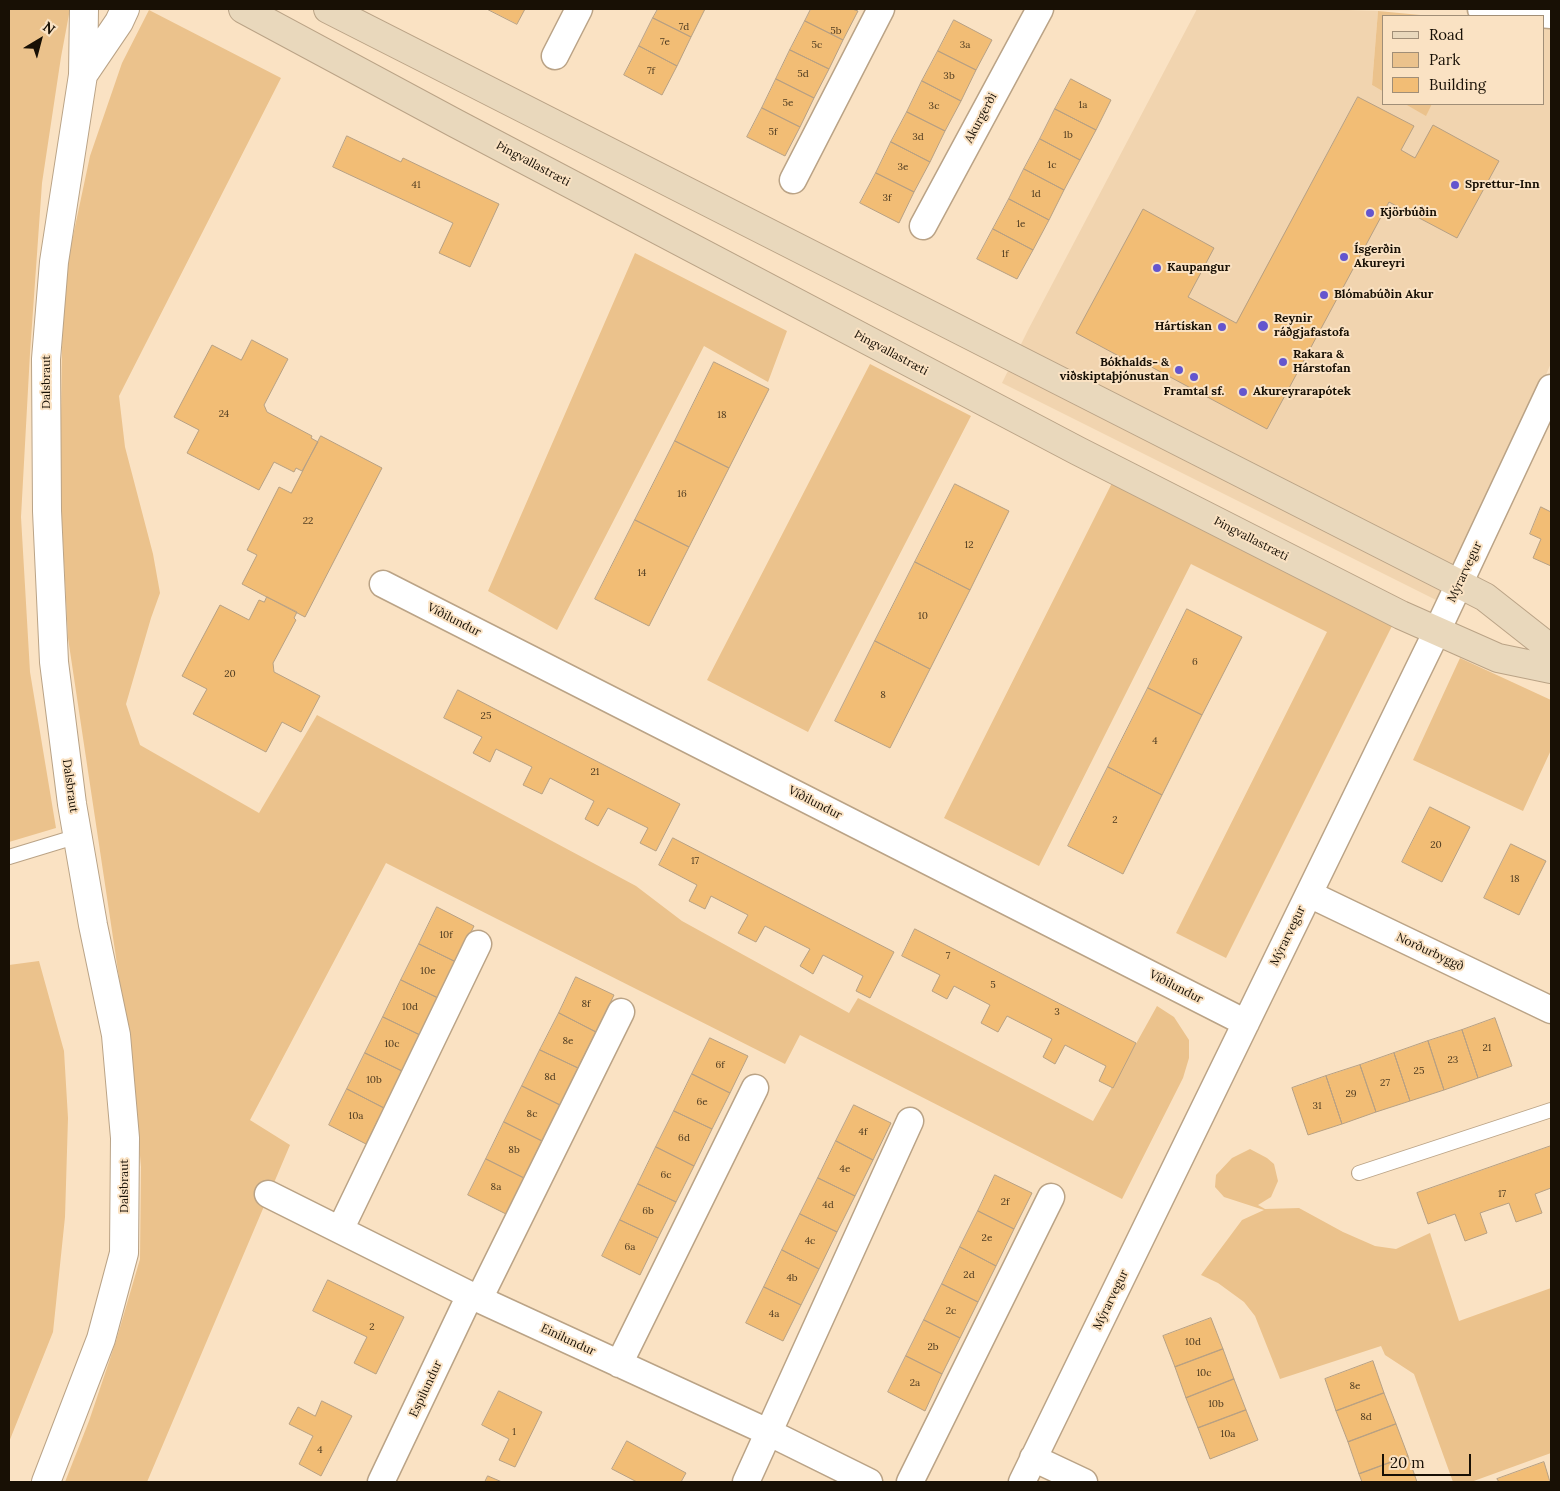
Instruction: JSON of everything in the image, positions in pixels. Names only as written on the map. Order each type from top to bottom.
[{"type":"main road","name":"Þingvallastræti","points":[[243,9],[455,123],[1078,451],[1401,615],[1498,658],[1551,669]]},
{"type":"main road","points":[[328,9],[1485,597],[1551,649]]},
{"type":"street","name":"Dalsbraut","points":[[46,1482],[101,1339],[124,1253],[126,1138],[116,1035],[93,924],[72,804],[54,662],[47,511],[46,359],[54,262],[83,75],[84,9]]},
{"type":"street","name":"Dalsbraut","points":[[83,75],[120,22],[125,9]]},
{"type":"street","points":[[555,56],[579,9]]},
{"type":"street","points":[[793,180],[881,9]]},
{"type":"street","name":"Akurgerði","points":[[923,226],[1040,9]]},
{"type":"street","points":[[1481,9],[1551,14]]},
{"type":"street","name":"Mýrarvegur","points":[[1022,1482],[1437,631],[1551,388]]},
{"type":"street","name":"Víðilundur","points":[[383,584],[1246,1022]]},
{"type":"street","name":"Norðurbyggð","points":[[1308,894],[1551,1010]]},
{"type":"street","points":[[340,1230],[478,944]]},
{"type":"street","name":"Espilundur","points":[[381,1482],[622,1012]]},
{"type":"street","points":[[619,1364],[755,1088]]},
{"type":"street","points":[[746,1482],[770,1433],[910,1121]]},
{"type":"street","name":"Einilundur","points":[[268,1194],[475,1297],[770,1433],[869,1482]]},
{"type":"street","points":[[910,1482],[1050,1197]]},
{"type":"street","points":[[1033,1458],[1084,1482]]},
{"type":"lane","points":[[9,858],[78,836]]},
{"type":"lane","points":[[1359,1173],[1551,1110]]},
{"type":"shaded area","name":"Kaupangur","points":[[1197,9],[1378,11],[1372,85],[1382,91],[1382,105],[1407,105],[1426,115],[1431,105],[1545,105],[1545,15],[1551,9],[1551,363],[1448,606],[1002,383]]},
{"type":"green space","points":[[9,9],[70,9],[42,183],[21,517],[30,672],[56,828],[9,842]]},
{"type":"green space","points":[[149,10],[281,78],[119,396],[125,447],[153,554],[160,593],[126,704],[140,745],[259,813],[317,715],[636,886],[682,921],[849,1013],[858,998],[1093,1121],[1157,1006],[1174,1017],[1189,1040],[1189,1058],[1183,1078],[1122,1199],[800,1035],[785,1064],[386,863],[250,1120],[290,1145],[147,1482],[65,1482],[89,1421],[116,1341],[140,1259],[141,1167],[132,1064],[68,638],[60,484],[63,283],[90,156],[122,63]]},
{"type":"green space","points":[[1378,11],[1420,15],[1382,15],[1382,91],[1372,85]]},
{"type":"green space","points":[[1407,105],[1432,105],[1426,116]]},
{"type":"green space","points":[[635,253],[787,331],[768,382],[704,346],[557,630],[488,591]]},
{"type":"green space","points":[[870,364],[971,416],[808,732],[707,680]]},
{"type":"green space","points":[[1112,483],[1393,624],[1226,958],[1176,933],[1327,632],[1191,564],[1039,866],[944,818]]},
{"type":"green space","points":[[1460,658],[1551,700],[1551,750],[1523,811],[1413,760]]},
{"type":"green space","points":[[39,961],[64,1051],[68,1118],[65,1217],[53,1332],[9,1442],[9,965]]},
{"type":"green space","points":[[1250,1149],[1274,1164],[1278,1181],[1271,1197],[1258,1205],[1265,1209],[1299,1208],[1343,1232],[1375,1246],[1396,1249],[1430,1233],[1459,1321],[1551,1288],[1551,1453],[1471,1482],[1453,1482],[1414,1374],[1385,1355],[1381,1346],[1280,1379],[1255,1316],[1244,1302],[1218,1283],[1201,1275],[1242,1220],[1264,1210],[1224,1197],[1215,1187],[1216,1175],[1232,1158]]},
{"type":"building","points":[[487,9],[525,9],[517,24]]},
{"type":"building","points":[[658,9],[705,9],[691,37],[653,18]]},
{"type":"building","points":[[811,9],[852,9],[858,11],[843,40],[805,21]]},
{"type":"building","points":[[653,18],[691,37],[677,66],[639,46]]},
{"type":"building","points":[[954,20],[992,40],[976,70],[938,51]]},
{"type":"building","points":[[805,21],[843,40],[829,69],[790,50]]},
{"type":"building","points":[[639,46],[677,66],[662,95],[624,75]]},
{"type":"building","points":[[790,50],[829,69],[814,98],[776,79]]},
{"type":"building","points":[[938,51],[976,70],[961,101],[922,81]]},
{"type":"building","points":[[776,79],[814,98],[800,127],[762,108]]},
{"type":"building","points":[[1071,79],[1111,100],[1096,130],[1055,109]]},
{"type":"building","points":[[922,81],[961,101],[945,131],[907,112]]},
{"type":"building","name":"Kaupangur","points":[[1358,97],[1414,126],[1401,150],[1415,158],[1433,125],[1499,161],[1457,238],[1389,202],[1267,429],[1144,363],[1141,368],[1076,333],[1143,209],[1214,248],[1188,297],[1236,323]]},
{"type":"building","points":[[762,108],[800,127],[785,156],[747,137]]},
{"type":"building","points":[[1055,109],[1096,130],[1080,160],[1040,139]]},
{"type":"building","points":[[907,112],[945,131],[930,162],[891,142]]},
{"type":"building","points":[[347,136],[401,162],[403,158],[499,204],[470,267],[439,253],[453,223],[333,167]]},
{"type":"building","points":[[1040,139],[1080,160],[1064,190],[1024,169]]},
{"type":"building","points":[[891,142],[930,162],[914,192],[876,173]]},
{"type":"building","points":[[1024,169],[1064,190],[1049,220],[1009,199]]},
{"type":"building","points":[[876,173],[914,192],[899,223],[860,203]]},
{"type":"building","points":[[1009,199],[1049,220],[1033,250],[993,229]]},
{"type":"building","points":[[993,229],[1033,250],[1017,279],[977,259]]},
{"type":"building","points":[[252,340],[288,359],[264,405],[267,412],[312,436],[311,438],[318,442],[302,471],[296,468],[294,472],[274,462],[259,490],[187,453],[199,430],[174,417],[212,345],[241,360]]},
{"type":"building","points":[[714,362],[769,389],[729,468],[675,441]]},
{"type":"building","points":[[321,436],[382,468],[305,617],[242,584],[257,555],[247,550],[279,487],[291,493]]},
{"type":"building","points":[[675,441],[729,468],[689,547],[635,520]]},
{"type":"building","points":[[955,484],[1009,511],[970,590],[915,562]]},
{"type":"building","points":[[1541,507],[1551,512],[1551,566],[1533,558],[1541,539],[1530,534]]},
{"type":"building","points":[[635,520],[689,547],[649,626],[595,599]]},
{"type":"building","points":[[915,562],[970,590],[930,669],[875,641]]},
{"type":"building","points":[[267,597],[297,612],[294,618],[296,620],[273,663],[274,672],[320,696],[301,732],[282,722],[266,752],[193,714],[207,689],[182,676],[220,605],[249,620],[259,600],[264,602]]},
{"type":"building","points":[[1187,609],[1242,637],[1202,715],[1148,688]]},
{"type":"building","points":[[875,641],[930,669],[890,748],[835,721]]},
{"type":"building","points":[[1148,688],[1202,715],[1162,795],[1108,767]]},
{"type":"building","points":[[458,690],[680,804],[656,851],[640,843],[648,828],[608,808],[598,826],[585,819],[594,801],[550,778],[542,794],[523,785],[532,767],[496,749],[490,762],[473,753],[482,737],[444,718]]},
{"type":"building","points":[[1108,767],[1162,795],[1123,874],[1068,846]]},
{"type":"building","points":[[1430,807],[1470,827],[1442,882],[1402,862]]},
{"type":"building","points":[[673,838],[894,952],[870,998],[856,991],[863,976],[823,955],[813,974],[800,966],[810,949],[765,926],[756,942],[738,933],[748,915],[711,896],[705,909],[689,901],[697,885],[659,865]]},
{"type":"building","points":[[1511,844],[1546,861],[1519,915],[1484,898]]},
{"type":"building","points":[[437,907],[474,926],[456,962],[419,944]]},
{"type":"building","points":[[915,929],[1136,1043],[1113,1088],[1099,1081],[1106,1066],[1065,1045],[1055,1064],[1043,1057],[1052,1039],[1007,1016],[998,1032],[981,1023],[990,1005],[954,986],[947,999],[932,991],[940,975],[902,956]]},
{"type":"building","points":[[419,944],[456,962],[438,998],[401,980]]},
{"type":"building","points":[[576,977],[614,995],[596,1032],[559,1013]]},
{"type":"building","points":[[401,980],[438,998],[420,1035],[383,1017]]},
{"type":"building","points":[[559,1013],[596,1032],[578,1068],[540,1050]]},
{"type":"building","points":[[383,1017],[420,1035],[402,1071],[365,1053]]},
{"type":"building","points":[[1495,1018],[1512,1066],[1478,1078],[1462,1030]]},
{"type":"building","points":[[1462,1030],[1478,1078],[1444,1090],[1428,1041]]},
{"type":"building","points":[[710,1038],[748,1056],[730,1093],[692,1074]]},
{"type":"building","points":[[1428,1041],[1444,1090],[1410,1101],[1394,1053]]},
{"type":"building","points":[[540,1050],[578,1068],[560,1105],[522,1086]]},
{"type":"building","points":[[365,1053],[402,1071],[384,1108],[347,1089]]},
{"type":"building","points":[[1394,1053],[1410,1101],[1376,1112],[1360,1065]]},
{"type":"building","points":[[1360,1065],[1376,1112],[1342,1124],[1326,1076]]},
{"type":"building","points":[[692,1074],[730,1093],[712,1129],[674,1111]]},
{"type":"building","points":[[1326,1076],[1342,1124],[1308,1135],[1292,1088]]},
{"type":"building","points":[[522,1086],[560,1105],[542,1141],[504,1122]]},
{"type":"building","points":[[347,1089],[384,1108],[366,1144],[329,1125]]},
{"type":"building","points":[[854,1105],[891,1123],[873,1160],[836,1141]]},
{"type":"building","points":[[674,1111],[712,1129],[694,1166],[656,1147]]},
{"type":"building","points":[[504,1122],[542,1141],[524,1178],[486,1159]]},
{"type":"building","points":[[836,1141],[873,1160],[855,1196],[818,1178]]},
{"type":"building","points":[[1551,1146],[1551,1188],[1535,1194],[1542,1213],[1516,1222],[1509,1203],[1480,1213],[1487,1233],[1465,1241],[1455,1214],[1428,1224],[1417,1193]]},
{"type":"building","points":[[656,1147],[694,1166],[676,1202],[638,1184]]},
{"type":"building","points":[[486,1159],[524,1178],[506,1214],[468,1195]]},
{"type":"building","points":[[995,1175],[1032,1193],[1014,1229],[978,1211]]},
{"type":"building","points":[[818,1178],[855,1196],[837,1232],[800,1214]]},
{"type":"building","points":[[638,1184],[676,1202],[658,1238],[620,1220]]},
{"type":"building","points":[[978,1211],[1014,1229],[996,1266],[960,1247]]},
{"type":"building","points":[[800,1214],[837,1232],[819,1269],[782,1250]]},
{"type":"building","points":[[620,1220],[658,1238],[640,1275],[602,1256]]},
{"type":"building","points":[[960,1247],[996,1266],[978,1302],[942,1284]]},
{"type":"building","points":[[782,1250],[819,1269],[801,1305],[764,1287]]},
{"type":"building","points":[[328,1280],[404,1317],[376,1374],[354,1363],[367,1337],[313,1311]]},
{"type":"building","points":[[942,1284],[978,1302],[960,1338],[924,1320]]},
{"type":"building","points":[[764,1287],[801,1305],[783,1341],[746,1323]]},
{"type":"building","points":[[1211,1318],[1223,1349],[1175,1367],[1163,1336]]},
{"type":"building","points":[[924,1320],[960,1338],[942,1374],[906,1356]]},
{"type":"building","points":[[1223,1349],[1234,1379],[1186,1398],[1175,1367]]},
{"type":"building","points":[[906,1356],[942,1374],[925,1411],[888,1392]]},
{"type":"building","points":[[1373,1361],[1384,1393],[1336,1411],[1325,1379]]},
{"type":"building","points":[[1234,1379],[1246,1410],[1198,1428],[1186,1398]]},
{"type":"building","points":[[499,1391],[542,1412],[515,1467],[499,1460],[509,1439],[482,1425]]},
{"type":"building","points":[[1384,1393],[1396,1424],[1348,1442],[1336,1411]]},
{"type":"building","points":[[322,1401],[352,1416],[321,1476],[299,1464],[313,1436],[289,1424],[298,1407],[315,1416]]},
{"type":"building","points":[[1246,1410],[1258,1440],[1210,1459],[1198,1428]]},
{"type":"building","points":[[1396,1424],[1408,1456],[1359,1474],[1348,1442]]},
{"type":"building","points":[[627,1441],[686,1473],[681,1482],[637,1482],[612,1469]]},
{"type":"building","points":[[1408,1456],[1417,1482],[1362,1482],[1359,1474]]},
{"type":"building","points":[[1544,1462],[1550,1482],[1499,1482],[1497,1479]]},
{"type":"building","points":[[488,1476],[502,1482],[485,1482]]},
{"type":"place","name":"Sprettur-Inn","points":[[1455,185]]},
{"type":"place","name":"Kjörbúðin","points":[[1370,213]]},
{"type":"place","name":"Ísgerðin Akureyri","points":[[1344,257]]},
{"type":"place","name":"Kaupangur","points":[[1157,268]]},
{"type":"place","name":"Blómabúðin Akur","points":[[1324,295]]},
{"type":"place","name":"Reynir ráðgjafastofa","points":[[1263,326]]},
{"type":"place","name":"Hártískan","points":[[1222,327]]},
{"type":"place","name":"Rakara & Hárstofan","points":[[1283,362]]},
{"type":"place","name":"Bókhalds- & viðskiptaþjónustan","points":[[1179,370]]},
{"type":"place","name":"Framtal sf.","points":[[1194,377]]},
{"type":"place","name":"Akureyrarapótek","points":[[1243,392]]}]
